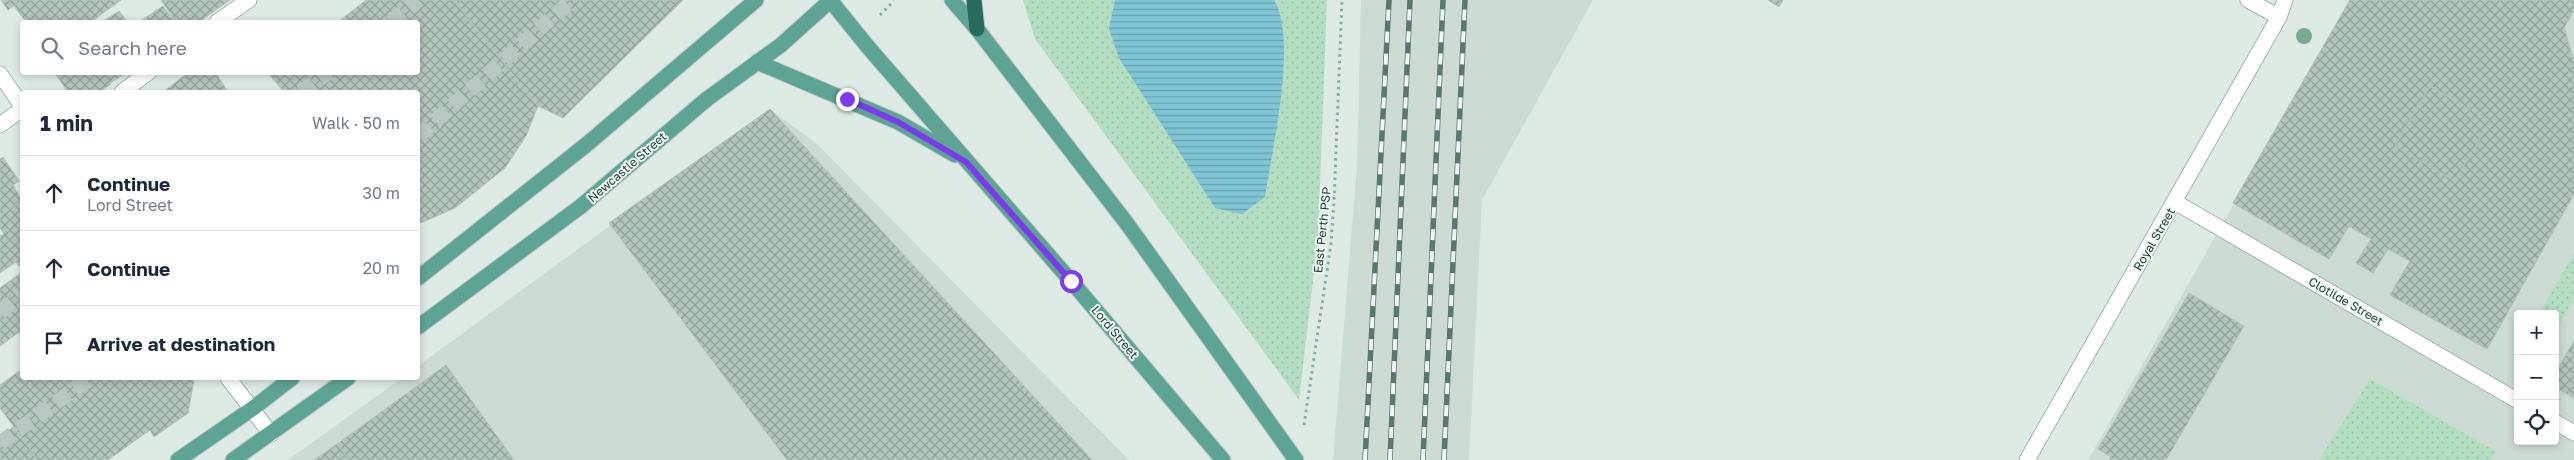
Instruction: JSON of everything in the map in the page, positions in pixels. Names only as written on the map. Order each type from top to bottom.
[{"type":"highway","points":[[974,0],[977,29]]},
{"type":"main road","points":[[420,276],[586,145],[756,0]]},
{"type":"main road","name":"Newcastle Street","points":[[420,325],[580,207],[707,99],[781,45],[830,0]]},
{"type":"main road","name":"Lord Street","points":[[830,0],[966,162],[1223,460]]},
{"type":"main road","points":[[952,0],[977,29],[1128,226],[1296,460]]},
{"type":"main road","points":[[757,62],[898,122],[966,162]]},
{"type":"main road","points":[[178,460],[252,409],[289,380]]},
{"type":"main road","points":[[234,460],[345,380]]},
{"type":"street","points":[[220,20],[249,0]]},
{"type":"street","points":[[2248,0],[2279,17]]},
{"type":"street","name":"Royal Street","points":[[2027,460],[2279,17],[2285,0]]},
{"type":"street","name":"Royal Street","points":[[2279,17],[2294,0]]},
{"type":"street","points":[[0,74],[20,104]]},
{"type":"street","points":[[125,90],[145,75]]},
{"type":"street","points":[[0,125],[20,109]]},
{"type":"street","name":"Clotilde Street","points":[[2175,202],[2514,398]]},
{"type":"street","points":[[230,380],[271,434]]},
{"type":"street","points":[[2559,424],[2574,433]]},
{"type":"path","name":"East Perth PSP","points":[[1303,434],[1329,254],[1334,201],[1342,0]]},
{"type":"path","points":[[880,15],[894,1]]},
{"type":"shaded area","points":[[1361,0],[1593,0],[1482,200],[1469,460],[1333,460],[1357,166]]},
{"type":"shaded area","points":[[2350,0],[2574,0],[2574,460],[2088,460]]},
{"type":"shaded area","points":[[770,109],[817,144],[1129,460],[288,460],[399,380],[420,380],[420,365]]},
{"type":"green space","points":[[1023,0],[1327,0],[1318,238],[1299,400],[1035,39]]},
{"type":"green space","points":[[2574,253],[2574,299],[2559,325],[2559,310],[2541,310]]},
{"type":"green space","points":[[2370,379],[2497,452],[2491,460],[2319,460]]},
{"type":"water","points":[[1115,0],[1274,0],[1281,18],[1284,41],[1284,67],[1277,124],[1265,197],[1242,214],[1215,208],[1119,58],[1109,29]]},
{"type":"building","points":[[1,0],[22,0],[8,10]]},
{"type":"building","points":[[22,0],[121,0],[94,20],[24,20],[14,6]]},
{"type":"building","points":[[161,0],[230,0],[202,20],[175,20]]},
{"type":"building","points":[[366,0],[454,0],[538,106],[526,136],[505,168],[455,208],[420,223],[420,90],[282,90],[270,75],[420,75],[420,20],[341,20]]},
{"type":"building","points":[[454,0],[683,0],[563,118],[538,106]]},
{"type":"building","points":[[1768,0],[1783,0],[1779,7]]},
{"type":"building","points":[[2350,0],[2574,0],[2574,10],[2564,28],[2574,61],[2574,194],[2487,349],[2390,295],[2410,261],[2388,249],[2373,273],[2356,263],[2371,239],[2349,226],[2329,259],[2233,203]]},
{"type":"building","points":[[2350,0],[2574,0],[2574,10],[2564,28],[2574,61],[2574,194],[2487,349],[2390,295],[2410,261],[2388,249],[2373,273],[2356,263],[2371,239],[2349,226],[2329,259],[2233,203]],"holes":[[[2430,86],[2490,121],[2455,181],[2395,146]]]},
{"type":"building","points":[[163,6],[174,20],[142,20]]},
{"type":"building","points":[[119,11],[126,20],[105,20]]},
{"type":"building","points":[[56,75],[123,75],[102,90],[67,90]]},
{"type":"building","points":[[185,75],[217,75],[227,90],[166,90]]},
{"type":"building","points":[[770,109],[1092,460],[787,460],[609,223]]},
{"type":"building","points":[[3,157],[19,181],[13,185],[20,197],[20,201],[0,216],[0,159]]},
{"type":"building","points":[[20,201],[20,265],[16,262],[0,273],[0,236],[4,234],[0,228],[0,216]]},
{"type":"building","points":[[20,273],[20,331],[0,346],[0,288]]},
{"type":"building","points":[[2189,293],[2244,326],[2166,460],[2109,460],[2111,457],[2098,449]]},
{"type":"building","points":[[2574,341],[2574,398],[2559,389],[2559,367]]},
{"type":"building","points":[[2574,341],[2574,398],[2559,389],[2559,367]]},
{"type":"building","points":[[446,365],[514,460],[349,460],[337,444]]},
{"type":"building","points":[[20,370],[20,380],[194,380],[188,413],[154,437],[150,430],[108,460],[38,460],[0,408],[0,385]]},
{"type":"building","points":[[13,427],[38,460],[0,460],[0,438]]},
{"type":"building","points":[[337,444],[349,460],[314,460]]},
{"type":"tunnel","points":[[393,20],[418,0]]},
{"type":"tunnel","points":[[420,134],[572,0]]},
{"type":"tunnel","points":[[304,90],[325,75]]},
{"type":"tunnel","points":[[0,312],[20,297]]},
{"type":"tunnel","points":[[0,443],[87,380]]},
{"type":"railway","points":[[1365,460],[1389,0]]},
{"type":"railway","points":[[1390,460],[1410,0]]},
{"type":"railway","points":[[1423,460],[1443,0]]},
{"type":"railway","points":[[1444,460],[1465,0]]},
{"type":"route","points":[[847,99],[898,122],[966,162],[1071,281]]}]
